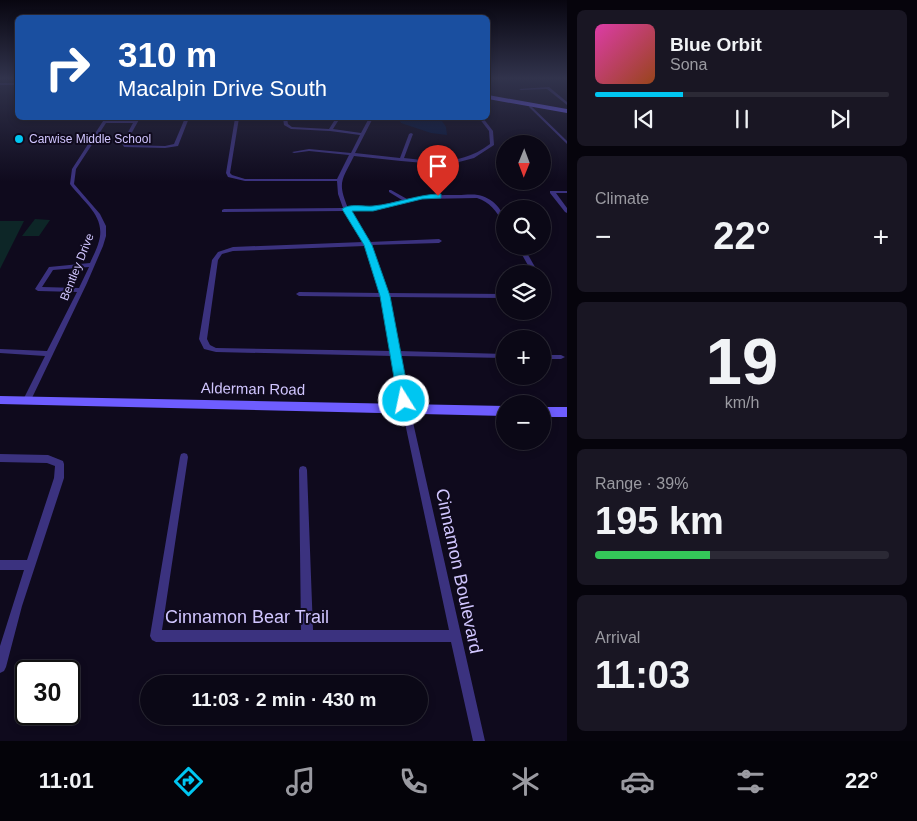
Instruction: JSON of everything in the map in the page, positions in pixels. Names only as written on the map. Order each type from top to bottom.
[{"type":"street","points":[[538,114],[567,143]]},
{"type":"street","points":[[106,120],[136,120],[125,145],[132,147],[168,147],[178,143],[186,120]]},
{"type":"street","name":"Bentley Drive","points":[[27,400],[81,290],[104,238],[103,226],[97,210],[78,193],[72,184],[74,169],[106,120]]},
{"type":"street","points":[[236,120],[228,173],[230,176],[245,180],[339,180],[371,120]]},
{"type":"street","points":[[285,120],[286,125],[291,128],[363,134]]},
{"type":"street","points":[[330,130],[337,120]]},
{"type":"street","points":[[294,152],[309,150],[436,163],[473,158],[493,142],[491,131],[483,120]]},
{"type":"street","points":[[401,160],[411,134]]},
{"type":"street","name":"Cinnamon Boulevard","points":[[339,180],[340,194],[346,209],[368,245],[385,296],[406,409],[480,741]]},
{"type":"street","points":[[391,191],[407,201]]},
{"type":"street","points":[[567,192],[552,192],[567,211]]},
{"type":"street","points":[[224,211],[373,209],[422,197],[438,196],[477,196],[486,198],[496,207]]},
{"type":"street","points":[[439,241],[233,249],[220,253],[214,260],[203,339],[207,347],[216,350],[496,356]]},
{"type":"street","points":[[81,290],[38,289],[51,268],[92,265]]},
{"type":"street","points":[[299,294],[496,296]]},
{"type":"street","points":[[0,352],[50,354]]},
{"type":"street","points":[[551,357],[561,357]]},
{"type":"street","name":"Alderman Road","points":[[0,400],[496,411]]},
{"type":"street","points":[[551,412],[567,412]]},
{"type":"street","name":"Cinnamon Bear Trail","points":[[184,457],[156,636],[456,636]]},
{"type":"street","points":[[0,458],[48,459],[60,464],[59,478],[30,565],[0,668]]},
{"type":"street","points":[[303,470],[307,635]]},
{"type":"street","points":[[0,564],[30,565]]},
{"type":"green space","points":[[35,219],[50,220],[39,236],[22,236]]},
{"type":"green space","points":[[0,221],[24,221],[0,269]]},
{"type":"water","points":[[400,120],[441,120],[446,127],[447,135],[431,133],[401,123]]},
{"type":"place","name":"Carwise Middle School","points":[[19,139]]},
{"type":"route","points":[[404,401],[385,296],[376,266],[368,245],[346,209],[373,209],[422,197],[438,196]]}]
